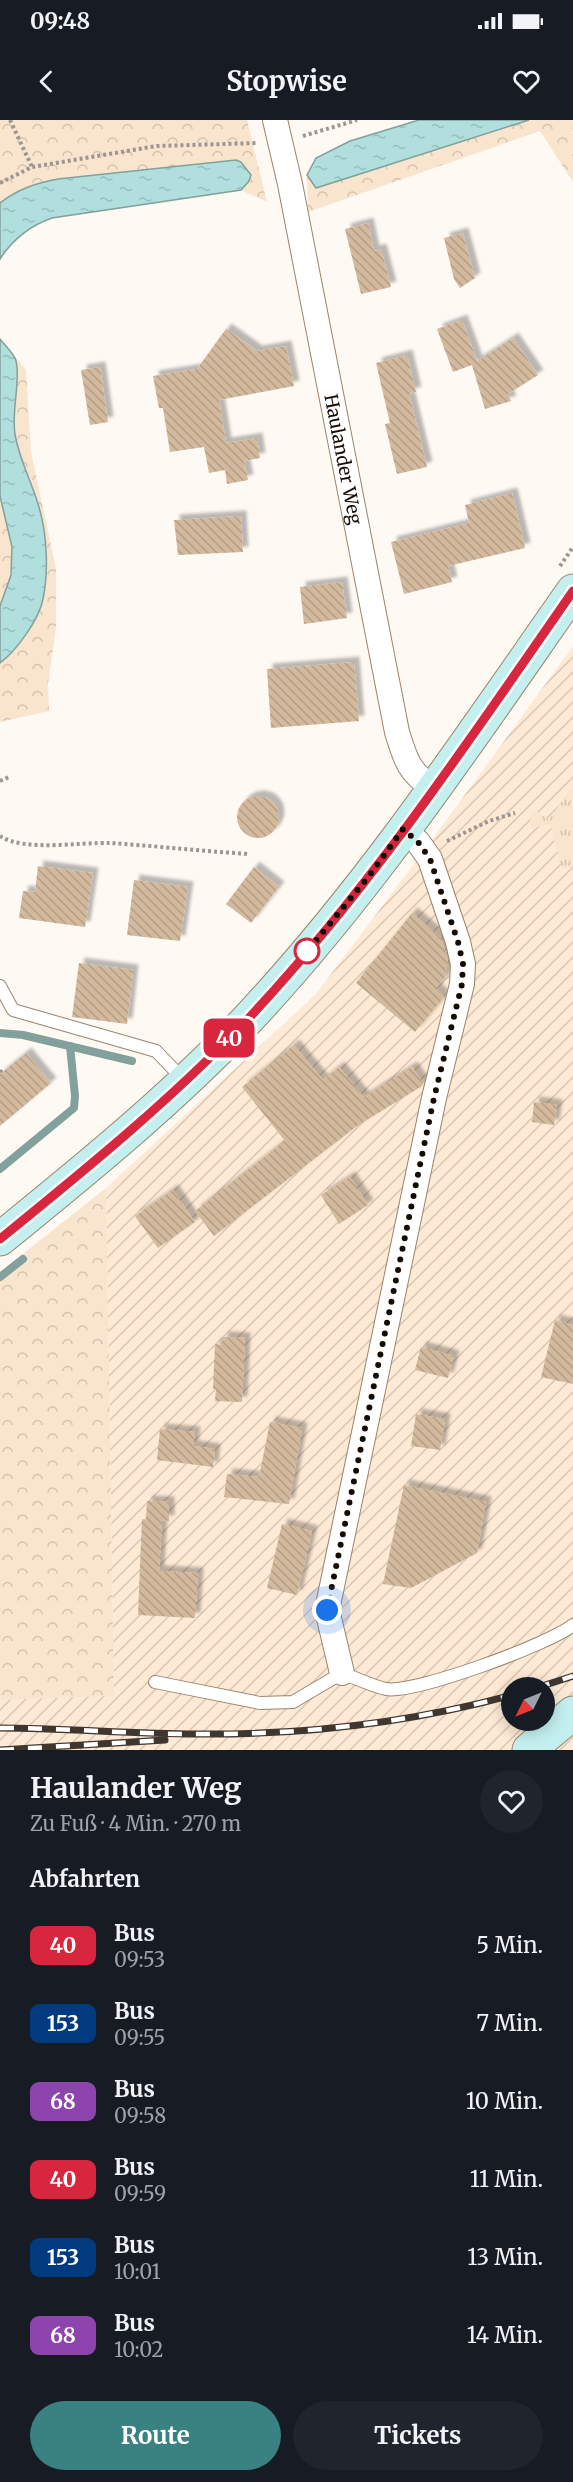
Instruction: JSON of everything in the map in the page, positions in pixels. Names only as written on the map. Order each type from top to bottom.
[{"type":"main road","points":[[0,1239],[185,1081],[247,1020],[369,876],[411,836],[433,789],[573,591]]},
{"type":"main road","points":[[529,1750],[573,1713]]},
{"type":"street","name":"Haulander Weg","points":[[278,131],[397,732],[413,773],[433,789]]},
{"type":"street","points":[[342,1673],[327,1610],[434,1098],[462,984],[463,964],[458,942],[430,859],[411,836]]},
{"type":"lane","points":[[0,986],[13,1010],[156,1050],[185,1081]]},
{"type":"lane","points":[[155,1682],[260,1703],[293,1702],[342,1673],[387,1689],[442,1680],[523,1650],[573,1625]]},
{"type":"path","points":[[10,120],[32,167]]},
{"type":"path","points":[[0,183],[32,167],[157,146],[357,120]]},
{"type":"path","points":[[0,781],[9,777]]},
{"type":"path","points":[[411,836],[448,841],[489,820],[515,813]]},
{"type":"path","points":[[0,836],[11,842],[32,844],[109,843],[249,854]]},
{"type":"shaded area","points":[[573,646],[573,1750],[0,1750],[0,1700],[114,1695],[106,1188],[316,994],[435,836]]},
{"type":"green space","points":[[0,120],[247,120],[267,202],[241,190],[251,175],[241,162],[236,160],[58,179],[28,187],[0,203]]},
{"type":"green space","points":[[529,120],[573,120],[573,182],[540,131],[308,212],[307,175],[317,188]]},
{"type":"green space","points":[[12,353],[26,370],[31,452],[56,568],[56,627],[48,684],[49,711],[0,722],[0,663],[20,643],[37,617],[43,600],[46,564],[41,515],[21,459],[15,433],[16,361]]},
{"type":"green space","points":[[0,496],[10,539],[11,564],[10,577],[0,606]]},
{"type":"green space","points":[[573,785],[573,866],[562,869],[550,824],[532,828],[530,817],[534,810],[549,820]]},
{"type":"green space","points":[[106,1188],[114,1696],[0,1700],[0,1272]]},
{"type":"water","points":[[419,120],[529,120],[316,188],[307,175],[316,158],[350,141]]},
{"type":"water","points":[[236,160],[241,162],[251,175],[241,190],[52,218],[22,234],[0,259],[0,203],[28,187],[58,179]]},
{"type":"water","points":[[0,339],[16,361],[15,434],[41,515],[46,564],[45,588],[37,616],[20,643],[0,663],[0,606],[11,575],[12,547],[0,496]]},
{"type":"building","points":[[368,223],[374,251],[381,249],[391,287],[361,294],[345,229]]},
{"type":"building","points":[[463,233],[475,278],[460,288],[454,279],[444,238]]},
{"type":"building","points":[[462,320],[477,361],[513,338],[538,375],[508,394],[511,401],[485,409],[472,365],[453,372],[437,329]]},
{"type":"building","points":[[226,329],[257,351],[286,346],[294,386],[219,400],[226,443],[257,438],[260,458],[244,461],[248,480],[227,484],[225,470],[209,473],[204,447],[170,452],[163,408],[159,408],[153,376],[197,369]]},
{"type":"building","points":[[407,355],[416,392],[409,394],[427,467],[397,474],[385,424],[390,423],[376,363]]},
{"type":"building","points":[[100,367],[108,422],[90,425],[81,370]]},
{"type":"building","points":[[512,493],[525,548],[448,566],[452,582],[404,594],[391,542],[469,523],[465,505]]},
{"type":"building","points":[[241,516],[243,552],[178,555],[174,520]]},
{"type":"building","points":[[342,582],[347,618],[304,624],[300,587]]},
{"type":"building","points":[[354,662],[359,721],[271,728],[267,669]]},
{"type":"building","points":[[258,796],[273,802],[279,817],[273,832],[258,838],[243,832],[237,817],[243,802]]},
{"type":"building","points":[[38,866],[93,873],[85,927],[19,918],[23,891],[35,892]]},
{"type":"building","points":[[254,867],[279,887],[251,923],[226,904]]},
{"type":"building","points":[[134,880],[188,887],[180,941],[127,935]]},
{"type":"building","points":[[412,913],[441,938],[448,961],[445,977],[436,988],[444,997],[415,1032],[356,983]]},
{"type":"building","points":[[79,963],[133,970],[127,1024],[72,1017]]},
{"type":"building","points":[[294,1045],[323,1080],[339,1067],[364,1097],[412,1067],[423,1083],[422,1086],[357,1126],[214,1236],[195,1211],[285,1141],[242,1087]]},
{"type":"building","points":[[26,1053],[51,1083],[0,1126],[0,1074]]},
{"type":"building","points":[[534,1102],[557,1105],[554,1125],[532,1122]]},
{"type":"building","points":[[350,1177],[368,1205],[339,1224],[321,1195]]},
{"type":"building","points":[[173,1190],[195,1222],[158,1248],[135,1216]]},
{"type":"building","points":[[555,1320],[573,1325],[573,1384],[541,1377]]},
{"type":"building","points":[[223,1337],[245,1338],[242,1402],[215,1401],[216,1389],[213,1389],[215,1344],[222,1345]]},
{"type":"building","points":[[421,1347],[454,1356],[448,1378],[415,1370]]},
{"type":"building","points":[[416,1414],[445,1419],[440,1450],[411,1446]]},
{"type":"building","points":[[270,1422],[302,1428],[289,1504],[224,1497],[227,1474],[259,1477]]},
{"type":"building","points":[[160,1429],[195,1432],[193,1446],[215,1449],[213,1467],[157,1460]]},
{"type":"building","points":[[404,1485],[486,1502],[477,1553],[411,1588],[383,1584]]},
{"type":"building","points":[[147,1501],[169,1502],[169,1521],[162,1520],[159,1571],[198,1573],[195,1618],[138,1615],[142,1519],[146,1520]]},
{"type":"building","points":[[282,1524],[312,1531],[297,1595],[267,1588]]},
{"type":"waterway","points":[[0,1033],[23,1035],[132,1061]]},
{"type":"waterway","points":[[0,1169],[74,1108],[70,1046]]},
{"type":"waterway","points":[[0,1277],[23,1259]]},
{"type":"railway","points":[[555,1682],[573,1676]]},
{"type":"railway","points":[[0,1728],[172,1734],[276,1732],[395,1720],[501,1698]]},
{"type":"railway","points":[[0,1750],[165,1740]]},
{"type":"bus line","name":"40","points":[[0,1239],[51,1198],[185,1081],[247,1020],[369,876],[446,773],[573,591]]},
{"type":"route","points":[[307,951],[305,954],[369,876],[403,829],[418,842],[430,859],[458,942],[463,964],[462,984],[434,1098],[327,1610]]}]
